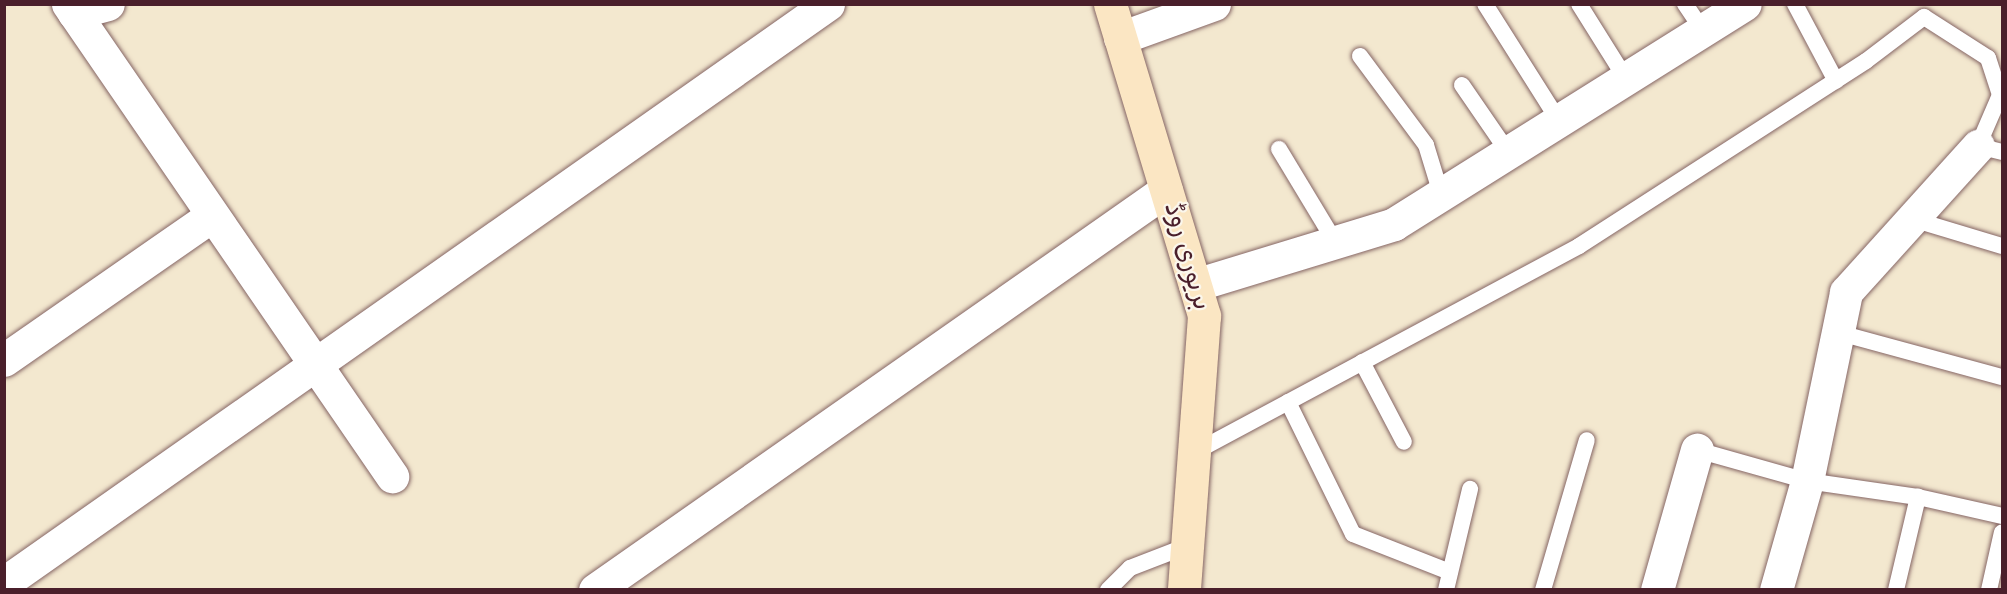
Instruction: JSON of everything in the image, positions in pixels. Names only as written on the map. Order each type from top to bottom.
[{"type":"main road","name":"بریوری روڈ","points":[[1110,4],[1204,316],[1184,590]]},
{"type":"street","points":[[108,4],[71,9],[211,216],[392,476]]},
{"type":"street","points":[[4,583],[828,4]]},
{"type":"street","points":[[1120,38],[1214,4]]},
{"type":"street","points":[[1195,285],[1394,224],[1745,4]]},
{"type":"street","points":[[1776,590],[1807,481],[1846,292],[1912,219],[1990,149]]},
{"type":"street","points":[[595,590],[1166,190]]},
{"type":"street","points":[[4,360],[211,216]]},
{"type":"street","points":[[1657,590],[1697,450]]},
{"type":"lane","points":[[1485,4],[1559,121]]},
{"type":"lane","points":[[1579,4],[1626,79]]},
{"type":"lane","points":[[1685,4],[1703,31]]},
{"type":"lane","points":[[1795,4],[1836,81]]},
{"type":"lane","points":[[1195,452],[1579,246],[1836,81],[1924,17],[1988,58],[2000,95],[1990,149]]},
{"type":"lane","points":[[1360,56],[1426,146],[1442,194]]},
{"type":"lane","points":[[1462,85],[1508,152]]},
{"type":"lane","points":[[1279,149],[1335,242]]},
{"type":"lane","points":[[1912,219],[2002,246]]},
{"type":"lane","points":[[1836,332],[2002,377]]},
{"type":"lane","points":[[1362,362],[1404,442]]},
{"type":"lane","points":[[1288,402],[1353,534],[1450,572]]},
{"type":"lane","points":[[1543,590],[1587,440]]},
{"type":"lane","points":[[1697,450],[1807,481],[1918,497],[2002,516]]},
{"type":"lane","points":[[1446,590],[1470,489]]},
{"type":"lane","points":[[1896,590],[1918,497]]},
{"type":"lane","points":[[1989,590],[2002,532]]},
{"type":"lane","points":[[1108,590],[1130,568],[1187,546]]}]
